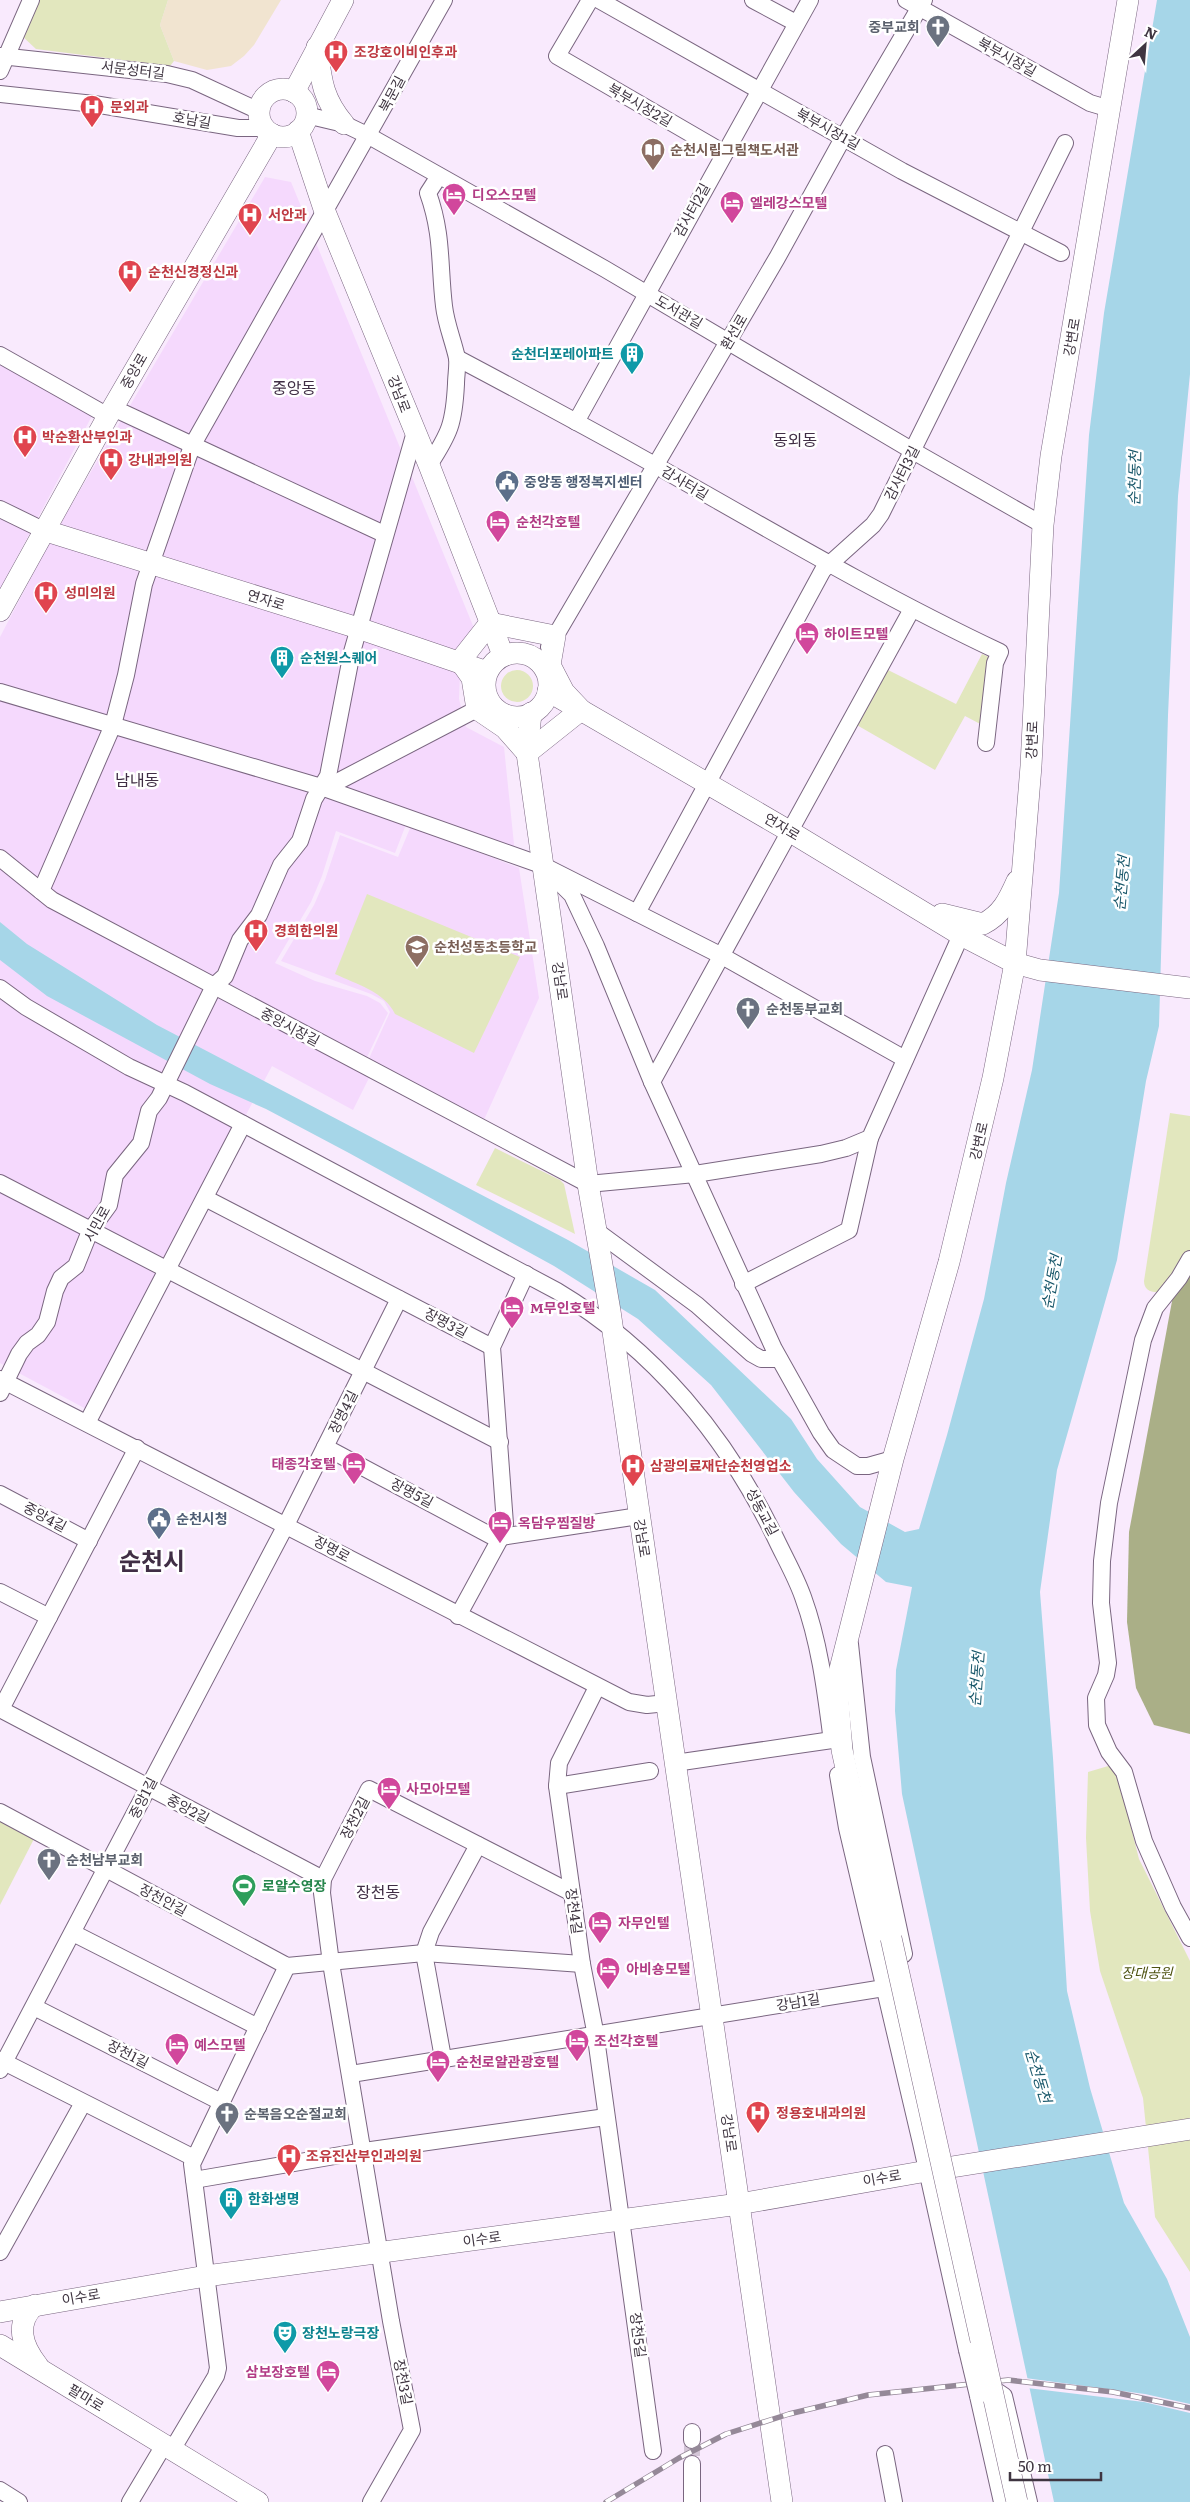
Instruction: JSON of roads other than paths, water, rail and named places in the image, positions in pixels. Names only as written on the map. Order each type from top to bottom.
[{"type":"main road","points":[[294,92],[343,0]]},
{"type":"main road","name":"강변로","points":[[849,1639],[891,1465],[954,1244],[993,1078],[1015,963],[1023,867],[1043,526],[1051,456],[1128,0]]},
{"type":"main road","points":[[317,47],[321,85],[325,97],[330,108],[344,124]]},
{"type":"main road","points":[[275,90],[294,92],[301,97],[305,106],[302,123],[290,136],[281,137],[265,124],[261,102],[275,90]]},
{"type":"main road","name":"강남로","points":[[302,123],[325,212],[429,466],[503,655]]},
{"type":"main road","name":"중앙로","points":[[0,611],[43,530],[110,412],[265,124]]},
{"type":"main road","name":"연자로","points":[[43,530],[150,565],[358,628],[460,661],[487,672]]},
{"type":"main road","points":[[490,623],[555,636],[550,665],[564,692],[581,710],[527,753],[484,707],[472,678],[460,661],[490,623]]},
{"type":"main road","points":[[523,653],[540,662],[546,671],[548,691],[545,701],[531,713],[522,716],[509,716],[484,707],[487,672],[491,665],[503,655],[523,653]]},
{"type":"main road","name":"연자로","points":[[548,691],[789,831],[961,935],[1015,963],[1040,970],[1187,987]]},
{"type":"main road","name":"강남로","points":[[531,713],[527,753],[588,1184],[611,1319],[782,2502]]},
{"type":"main road","points":[[910,904],[968,922],[983,924],[995,918],[1006,906],[1023,867]]},
{"type":"main road","points":[[849,1639],[840,1673],[838,1700],[846,1775],[887,1939],[1017,2502]]},
{"type":"main road","points":[[849,1639],[847,1686],[853,1755],[905,2044],[931,2144],[1011,2502]]},
{"type":"main road","name":"이수로","points":[[0,2312],[206,2276],[739,2204],[927,2170],[1184,2133]]},
{"type":"main road","points":[[35,2305],[26,2313],[22,2328],[24,2343],[30,2356],[41,2370]]},
{"type":"main road","name":"팔마로","points":[[0,2345],[258,2502]]},
{"type":"main road","points":[[0,2358],[41,2370]]},
{"type":"street","points":[[0,71],[4,55],[32,0]]},
{"type":"street","name":"북문길","points":[[41,892],[113,725],[126,675],[144,584],[192,446],[369,136],[444,0]]},
{"type":"street","name":"북부시장2길","points":[[590,0],[557,56],[724,153]]},
{"type":"street","name":"북부시장1길","points":[[599,0],[843,138],[1061,253]]},
{"type":"street","points":[[753,0],[796,23]]},
{"type":"street","name":"감사터2길","points":[[576,422],[810,0]]},
{"type":"street","name":"북부시장길","points":[[917,3],[1090,103],[1110,109]]},
{"type":"street","name":"환선로","points":[[540,662],[729,341],[917,3]]},
{"type":"street","name":"서문성터길","points":[[4,55],[167,74],[192,80],[265,124]]},
{"type":"street","name":"호남길","points":[[0,94],[94,104],[238,128],[265,124]]},
{"type":"street","name":"도서관길","points":[[302,123],[344,124],[369,136],[729,341],[1043,526]]},
{"type":"street","name":"감사터3길","points":[[637,913],[706,782],[823,570],[874,525],[913,451],[1065,143]]},
{"type":"street","points":[[429,466],[445,440],[454,420],[457,358],[450,337],[444,305],[440,239],[428,193],[440,176]]},
{"type":"street","points":[[0,355],[110,412],[192,446],[384,534]]},
{"type":"street","name":"감사터길","points":[[457,358],[655,465],[828,564],[912,609],[1000,652],[995,663],[986,743]]},
{"type":"street","name":"시민로","points":[[2,1385],[19,1354],[27,1343],[38,1335],[47,1322],[55,1291],[61,1278],[76,1266],[90,1231],[109,1205],[115,1175],[141,1143],[149,1110],[167,1080],[214,986],[225,976],[240,940],[259,915],[281,865],[300,841],[314,799],[328,776],[358,628],[414,432]]},
{"type":"street","points":[[0,509],[43,530]]},
{"type":"street","points":[[652,1082],[912,609]]},
{"type":"street","points":[[0,692],[321,787],[544,866],[722,956],[905,1059]]},
{"type":"street","points":[[321,787],[337,782],[484,707]]},
{"type":"street","name":"중앙시장길","points":[[0,858],[41,892],[588,1184]]},
{"type":"street","points":[[544,866],[572,895],[596,946],[652,1082],[743,1284],[779,1360],[821,1433],[833,1450],[857,1466],[891,1465]]},
{"type":"street","points":[[743,1284],[849,1230],[870,1138],[961,935]]},
{"type":"street","name":"성동교길","points":[[0,988],[26,1006],[167,1080],[243,1124],[526,1274],[584,1307],[611,1319],[692,1405],[734,1462],[768,1522],[802,1596],[811,1624],[824,1678],[832,1740]]},
{"type":"street","points":[[87,1423],[168,1271],[243,1124]]},
{"type":"street","points":[[588,1184],[695,1174],[821,1154],[846,1148],[870,1138]]},
{"type":"street","points":[[0,1183],[500,1442]]},
{"type":"street","name":"장명3길","points":[[205,1198],[492,1347]]},
{"type":"street","points":[[597,1239],[697,1306],[752,1354],[761,1359],[779,1360]]},
{"type":"street","points":[[1190,1259],[1179,1278],[1155,1308],[1143,1340],[1109,1503],[1103,1551],[1100,1603],[1108,1664],[1106,1675],[1096,1698],[1097,1725],[1109,1752],[1124,1772],[1144,1841],[1173,1907],[1190,1938]]},
{"type":"street","points":[[458,1616],[500,1538],[505,1524],[492,1347],[526,1274]]},
{"type":"street","name":"장명4길","points":[[286,1525],[399,1299]]},
{"type":"street","name":"장명로","points":[[2,1385],[87,1423],[137,1448],[597,1687],[629,1702],[647,1705],[667,1704]]},
{"type":"street","name":"장명5길","points":[[325,1447],[500,1538]]},
{"type":"street","name":"중앙2길","points":[[137,1448],[1,1709],[323,1879]]},
{"type":"street","name":"중앙4길","points":[[0,1494],[90,1541]]},
{"type":"street","points":[[500,1538],[639,1516]]},
{"type":"street","name":"중앙1길","points":[[2,2064],[73,1933],[286,1525]]},
{"type":"street","points":[[0,1592],[49,1617]]},
{"type":"street","points":[[849,1639],[862,1757],[957,2166],[991,2351],[973,2353],[967,2350]]},
{"type":"street","name":"장천4길","points":[[597,1687],[562,1756],[557,1773],[557,1786],[582,1964],[596,2035],[606,2117],[622,2220]]},
{"type":"street","points":[[675,1764],[832,1740]]},
{"type":"street","points":[[832,1740],[846,1775]]},
{"type":"street","points":[[832,1740],[847,1828],[1002,2502]]},
{"type":"street","points":[[557,1786],[650,1771]]},
{"type":"street","name":"장천2길","points":[[381,2253],[331,1963],[322,1893],[323,1879],[370,1789],[572,1893]]},
{"type":"street","name":"장천안길","points":[[0,1812],[287,1966]]},
{"type":"street","points":[[443,2058],[424,1952],[431,1932],[478,1845]]},
{"type":"street","points":[[73,1933],[258,2027]]},
{"type":"street","points":[[130,2502],[217,2373],[215,2336],[192,2164],[287,1966],[424,1952],[582,1964]]},
{"type":"street","name":"강남1길","points":[[712,2017],[884,1988]]},
{"type":"street","name":"장천1길","points":[[34,2007],[221,2102]]},
{"type":"street","points":[[351,2074],[712,2017]]},
{"type":"street","points":[[2,2064],[194,2158]]},
{"type":"street","points":[[0,2252],[83,2103]]},
{"type":"street","points":[[194,2180],[364,2151],[606,2117]]},
{"type":"street","name":"장천5길","points":[[622,2220],[652,2451]]},
{"type":"street","name":"장천3길","points":[[371,2502],[412,2430],[391,2321],[381,2253]]},
{"type":"street","points":[[978,2396],[982,2391],[998,2392],[1004,2396],[1029,2502]]},
{"type":"street","points":[[885,2454],[894,2502]]},
{"type":"street","points":[[692,2464],[692,2502]]},
{"type":"street","points":[[0,2490],[19,2502]]},
{"type":"water","name":"순천동천","points":[[1157,0],[1190,0],[1190,374],[1178,496],[1168,715],[1159,1026],[1146,1081],[1117,1260],[1057,1470],[1040,1592],[1053,1758],[1067,1991],[1090,2088],[1124,2203],[1167,2279],[1190,2337],[1190,2502],[1054,2502],[902,1794],[895,1711],[896,1670],[912,1587],[886,1582],[841,1544],[794,1492],[711,1385],[638,1319],[554,1266],[349,1153],[266,1109],[210,1084],[47,996],[0,960],[0,922],[27,944],[157,1025],[568,1240],[655,1290],[791,1419],[817,1459],[860,1507],[905,1532],[919,1529],[984,1299],[1006,1183],[1032,1070],[1059,893],[1089,435],[1104,313]]},
{"type":"tunnel","points":[[692,2440],[692,2464]]},
{"type":"railway","points":[[606,2502],[679,2458],[726,2434],[789,2414],[868,2395],[1008,2380],[1113,2392],[1190,2408]]},
{"type":"place","name":"중부교회","points":[[938,48]]},
{"type":"place","name":"조강호이비인후과","points":[[336,73]]},
{"type":"place","name":"문외과","points":[[92,128]]},
{"type":"place","name":"순천시립그림책도서관","points":[[653,171]]},
{"type":"place","name":"디오스모텔","points":[[454,216]]},
{"type":"place","name":"엘레강스모텔","points":[[732,224]]},
{"type":"place","name":"서안과","points":[[250,236]]},
{"type":"place","name":"순천신경정신과","points":[[130,293]]},
{"type":"place","name":"순천더포레아파트","points":[[632,375]]},
{"type":"place","name":"박순환산부인과","points":[[25,458]]},
{"type":"place","name":"강내과의원","points":[[111,481]]},
{"type":"place","name":"중앙동 행정복지센터","points":[[507,503]]},
{"type":"place","name":"순천각호텔","points":[[498,543]]},
{"type":"place","name":"성미의원","points":[[46,614]]},
{"type":"place","name":"하이트모텔","points":[[807,655]]},
{"type":"place","name":"순천원스퀘어","points":[[282,679]]},
{"type":"place","name":"경희한의원","points":[[256,952]]},
{"type":"place","name":"순천성동초등학교","points":[[417,968]]},
{"type":"place","name":"순천동부교회","points":[[748,1030]]},
{"type":"place","name":"M무인호텔","points":[[512,1329]]},
{"type":"place","name":"태종각호텔","points":[[354,1485]]},
{"type":"place","name":"삼광의료재단순천영업소","points":[[633,1487]]},
{"type":"place","name":"순천시청","points":[[159,1540]]},
{"type":"place","name":"옥담우찜질방","points":[[500,1544]]},
{"type":"place","name":"사모아모텔","points":[[389,1810]]},
{"type":"place","name":"순천남부교회","points":[[49,1881]]},
{"type":"place","name":"로얄수영장","points":[[244,1907]]},
{"type":"place","name":"자무인텔","points":[[600,1944]]},
{"type":"place","name":"아비숑모텔","points":[[608,1990]]},
{"type":"place","name":"조선각호텔","points":[[577,2062]]},
{"type":"place","name":"예스모텔","points":[[177,2066]]},
{"type":"place","name":"순천로얄관광호텔","points":[[438,2083]]},
{"type":"place","name":"정용호내과의원","points":[[758,2134]]},
{"type":"place","name":"순복음오순절교회","points":[[227,2135]]},
{"type":"place","name":"조유진산부인과의원","points":[[289,2177]]},
{"type":"place","name":"한화생명","points":[[231,2220]]},
{"type":"place","name":"장천노랑극장","points":[[285,2354]]},
{"type":"place","name":"삼보장호텔","points":[[328,2393]]},
{"type":"district","name":"중앙동","points":[[294,388]]},
{"type":"district","name":"동외동","points":[[795,440]]},
{"type":"district","name":"남내동","points":[[137,780]]},
{"type":"district","name":"순천시","points":[[152,1562]]},
{"type":"district","name":"장천동","points":[[378,1892]]},
{"type":"park label","name":"장대공원","points":[[1147,1973]]}]
